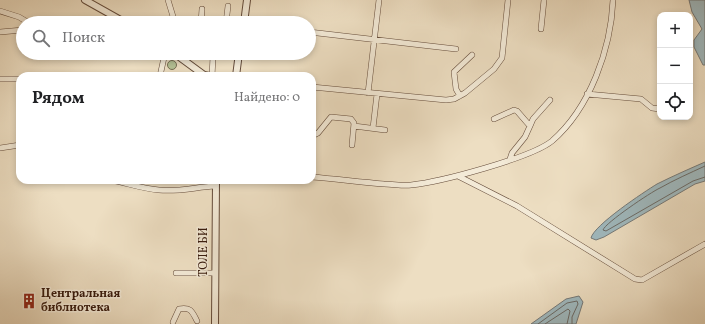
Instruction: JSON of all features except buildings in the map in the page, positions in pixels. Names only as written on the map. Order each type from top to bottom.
[{"type":"street","points":[[85,0],[114,16]]},
{"type":"street","points":[[168,0],[173,16]]},
{"type":"street","points":[[245,16],[247,0]]},
{"type":"street","points":[[368,93],[378,0]]},
{"type":"street","points":[[316,88],[446,100],[454,99],[494,69],[502,58],[508,0]]},
{"type":"street","points":[[541,29],[544,0]]},
{"type":"street","points":[[316,177],[410,186],[458,176],[536,150],[552,141],[566,126],[587,94],[607,42],[611,25],[613,0]]},
{"type":"street","points":[[227,16],[228,6]]},
{"type":"street","points":[[202,9],[202,16]]},
{"type":"street","points":[[0,10],[16,16]]},
{"type":"street","points":[[0,32],[16,31]]},
{"type":"street","points":[[316,33],[456,50]]},
{"type":"street","points":[[460,96],[454,82],[454,72],[472,55]]},
{"type":"street","points":[[161,72],[163,60]]},
{"type":"street","points":[[184,60],[201,72]]},
{"type":"street","points":[[213,72],[215,60]]},
{"type":"street","points":[[237,72],[239,60]]},
{"type":"street","points":[[0,79],[16,79]]},
{"type":"street","points":[[373,128],[377,94]]},
{"type":"street","points":[[587,94],[642,99],[652,108],[657,109]]},
{"type":"street","points":[[510,159],[512,153],[525,137],[532,119],[550,100]]},
{"type":"street","points":[[494,119],[514,110],[517,111],[530,126]]},
{"type":"street","points":[[316,134],[331,117],[351,119],[354,126],[352,145]]},
{"type":"street","points":[[354,126],[385,130]]},
{"type":"street","points":[[0,148],[16,146]]},
{"type":"street","points":[[458,176],[529,213],[635,279],[642,280],[705,244]]},
{"type":"street","points":[[127,184],[161,191],[189,190],[212,184]]},
{"type":"street","name":"ТОЛЕ БИ","points":[[215,324],[214,274],[216,184]]},
{"type":"street","points":[[176,273],[214,274]]},
{"type":"street","points":[[173,322],[179,309],[188,308],[192,311],[197,321]]},
{"type":"green space","points":[[172,60],[177,65],[172,70],[167,65]]},
{"type":"water","points":[[689,0],[705,0],[705,65],[703,65],[694,47],[694,40],[702,29],[692,12]]},
{"type":"water","points":[[705,162],[705,181],[695,184],[604,237],[596,240],[591,238],[594,232],[610,217],[657,184]]},
{"type":"water","points":[[579,296],[583,302],[576,324],[531,324],[566,299]]},
{"type":"place","name":"Центральная библиотека","points":[[29,301]]}]
